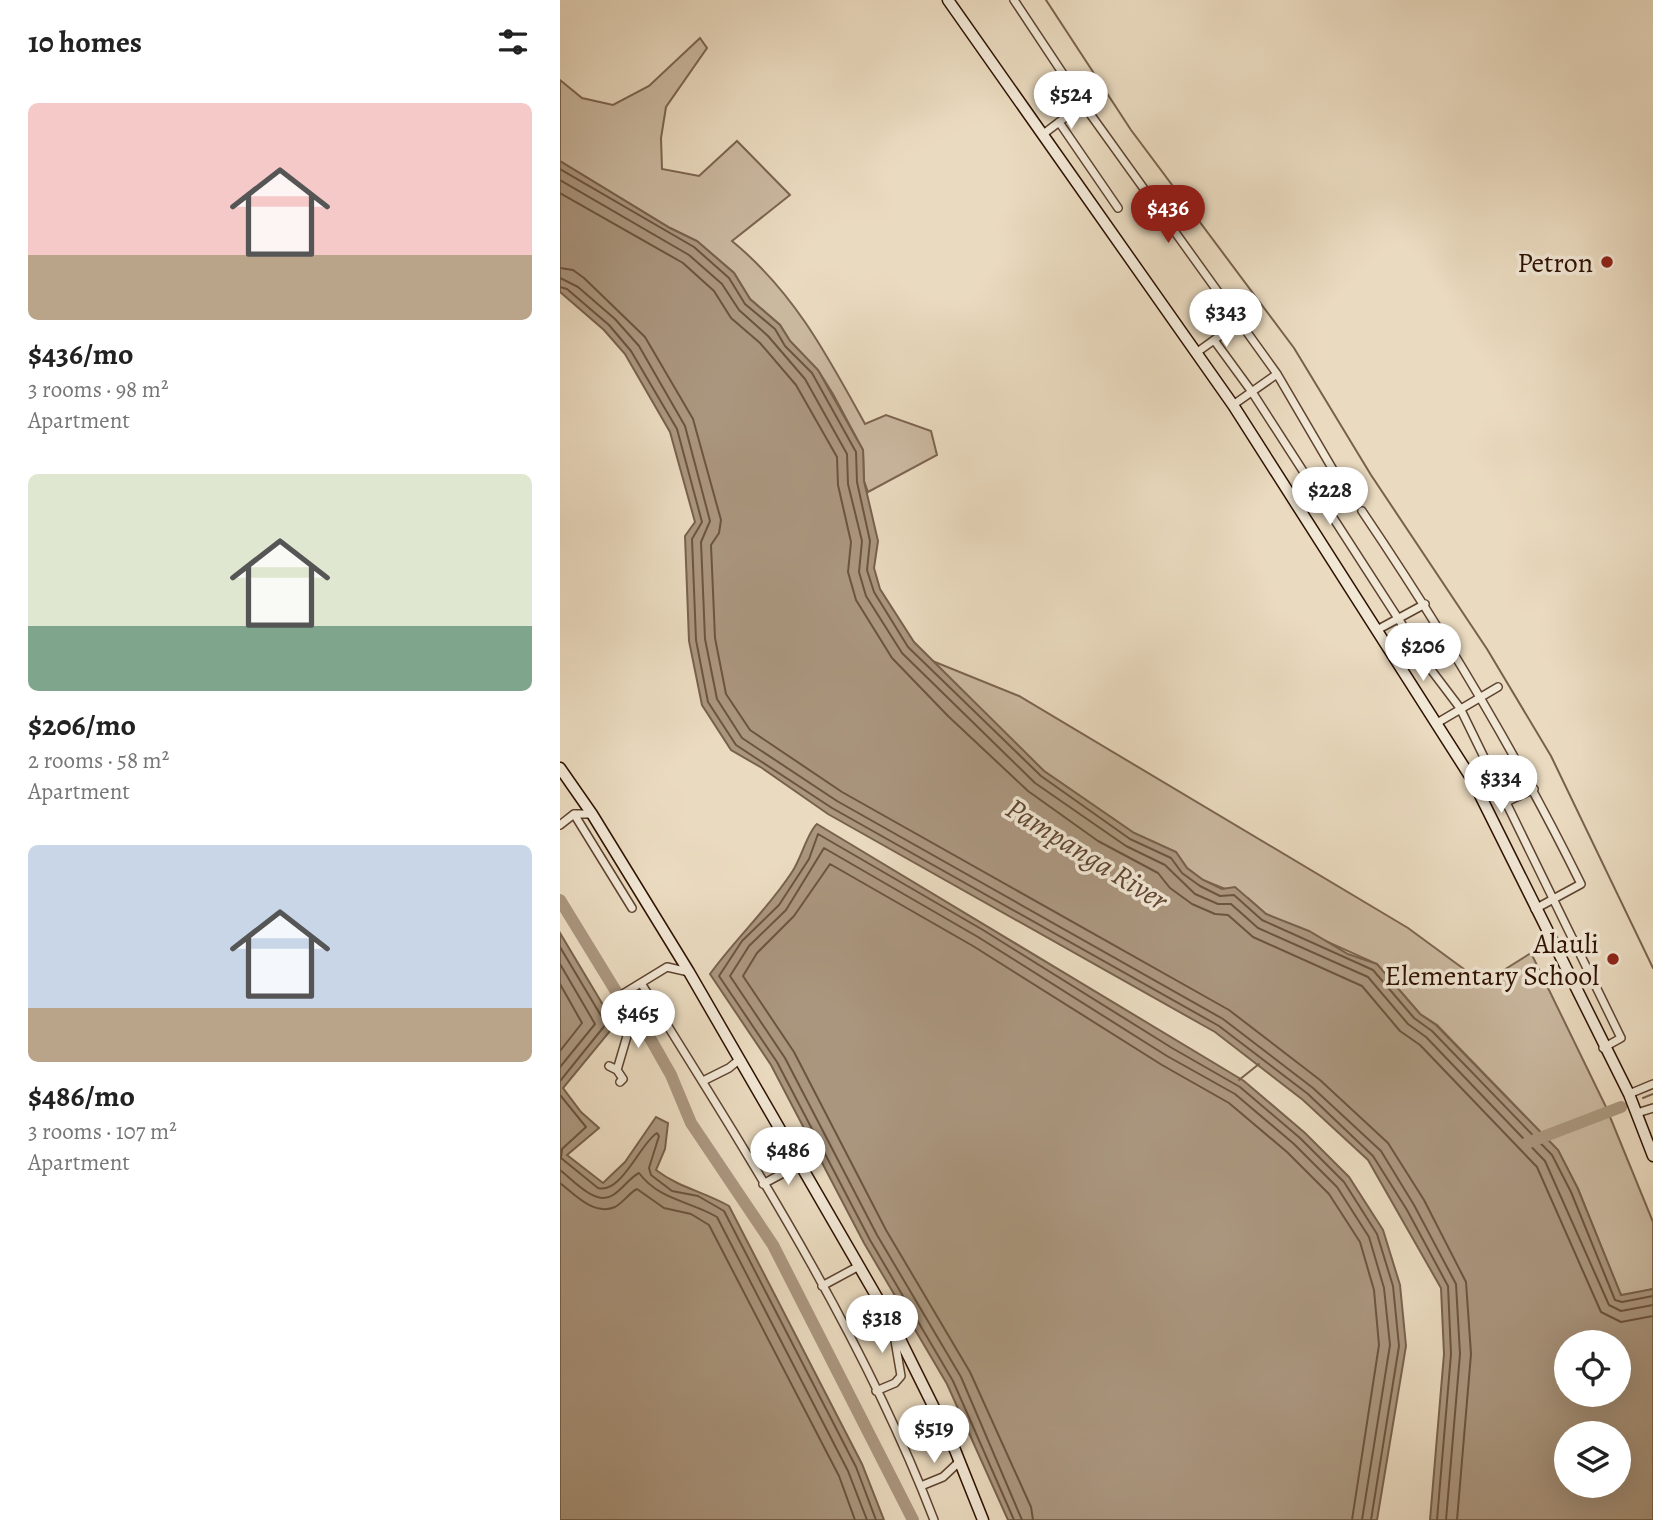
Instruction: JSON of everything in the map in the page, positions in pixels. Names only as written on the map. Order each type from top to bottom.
[{"type":"street","points":[[948,0],[1233,405],[1473,781],[1603,1048],[1629,1094],[1653,1156]]},
{"type":"street","points":[[1014,0],[1083,104],[1277,374],[1339,480]]},
{"type":"street","points":[[1042,135],[1083,104]]},
{"type":"street","points":[[1059,122],[1118,208]]},
{"type":"street","points":[[1196,353],[1239,322]]},
{"type":"street","points":[[1214,340],[1252,391],[1398,618],[1460,708],[1621,1038],[1603,1048]]},
{"type":"street","points":[[1233,405],[1277,374]]},
{"type":"street","points":[[1362,510],[1482,696],[1534,789],[1581,884],[1535,909]]},
{"type":"street","points":[[1377,630],[1425,604]]},
{"type":"street","points":[[1437,723],[1499,687]]},
{"type":"street","points":[[560,768],[592,814],[689,972],[894,1325],[960,1461],[983,1520]]},
{"type":"street","points":[[1473,781],[1506,802]]},
{"type":"street","points":[[1506,802],[1534,789]]},
{"type":"street","points":[[560,825],[574,814],[592,814]]},
{"type":"street","points":[[574,814],[632,908]]},
{"type":"street","points":[[617,1070],[627,1036],[612,1000],[667,967],[689,972]]},
{"type":"street","points":[[641,983],[703,1081],[822,1286],[876,1391],[934,1520]]},
{"type":"street","points":[[703,1081],[740,1059]]},
{"type":"street","points":[[608,1066],[622,1076],[620,1082]]},
{"type":"street","points":[[1629,1094],[1653,1084]]},
{"type":"street","points":[[1637,1113],[1653,1108]]},
{"type":"street","points":[[763,1184],[800,1164]]},
{"type":"street","points":[[822,1286],[859,1266]]},
{"type":"street","points":[[876,1391],[895,1383],[901,1376],[894,1344],[894,1325]]},
{"type":"street","points":[[921,1486],[943,1476],[960,1461]]},
{"type":"shaded area","points":[[700,38],[707,48],[666,107],[661,138],[662,169],[699,176],[737,141],[790,195],[732,241],[774,281],[808,326],[865,424],[886,415],[931,431],[937,455],[868,492],[864,481],[863,450],[833,394],[818,370],[790,341],[780,325],[750,299],[734,273],[697,241],[670,228],[560,161],[560,80],[582,98],[613,105],[649,86]]},
{"type":"shaded area","points":[[930,660],[1019,696],[1408,928],[1483,983],[1531,953],[1606,1107],[1653,1222],[1653,1289],[1621,1296],[1578,1189],[1558,1150],[1437,1025],[1420,1014],[1377,964],[1266,914],[1248,898],[1203,880],[1187,868],[1176,852],[1134,833],[1044,771]]},
{"type":"water","name":"Pampanga River","points":[[560,161],[670,228],[697,241],[734,273],[750,299],[780,325],[790,341],[818,370],[863,450],[864,481],[878,541],[874,568],[880,589],[914,642],[1044,771],[1134,833],[1176,852],[1187,868],[1203,880],[1222,889],[1235,887],[1266,914],[1309,931],[1348,954],[1377,964],[1420,1014],[1436,1025],[1558,1150],[1578,1189],[1621,1295],[1653,1289],[1653,1520],[1430,1520],[1444,1354],[1441,1288],[1368,1160],[1303,1100],[1215,1032],[828,814],[731,750],[702,705],[689,641],[685,536],[695,522],[670,432],[625,354],[604,330],[560,292]]},
{"type":"water","points":[[817,824],[1244,1081],[1305,1133],[1349,1177],[1383,1230],[1400,1285],[1406,1346],[1377,1520],[1008,1520],[947,1384],[864,1243],[771,1065],[710,974],[783,886]]},
{"type":"water","points":[[560,933],[615,1025],[563,1088],[581,1112],[599,1128],[567,1155],[603,1183],[625,1162],[656,1117],[668,1123],[665,1149],[656,1170],[673,1181],[729,1206],[862,1464],[884,1520],[560,1520]]},
{"type":"waterway","points":[[1046,0],[1131,130],[1294,348],[1371,475],[1487,649],[1551,756],[1653,968]]},
{"type":"waterway","points":[[560,900],[631,1016],[650,1038],[671,1075],[691,1123],[773,1245],[913,1520]]},
{"type":"waterway","points":[[1239,1080],[1259,1064]]},
{"type":"waterway","points":[[1643,1098],[1653,1094]]},
{"type":"waterway","points":[[1527,1143],[1621,1107]]},
{"type":"place","name":"Petron","points":[[1607,262]]},
{"type":"place","name":"Alauli Elementary School","points":[[1613,959]]}]
